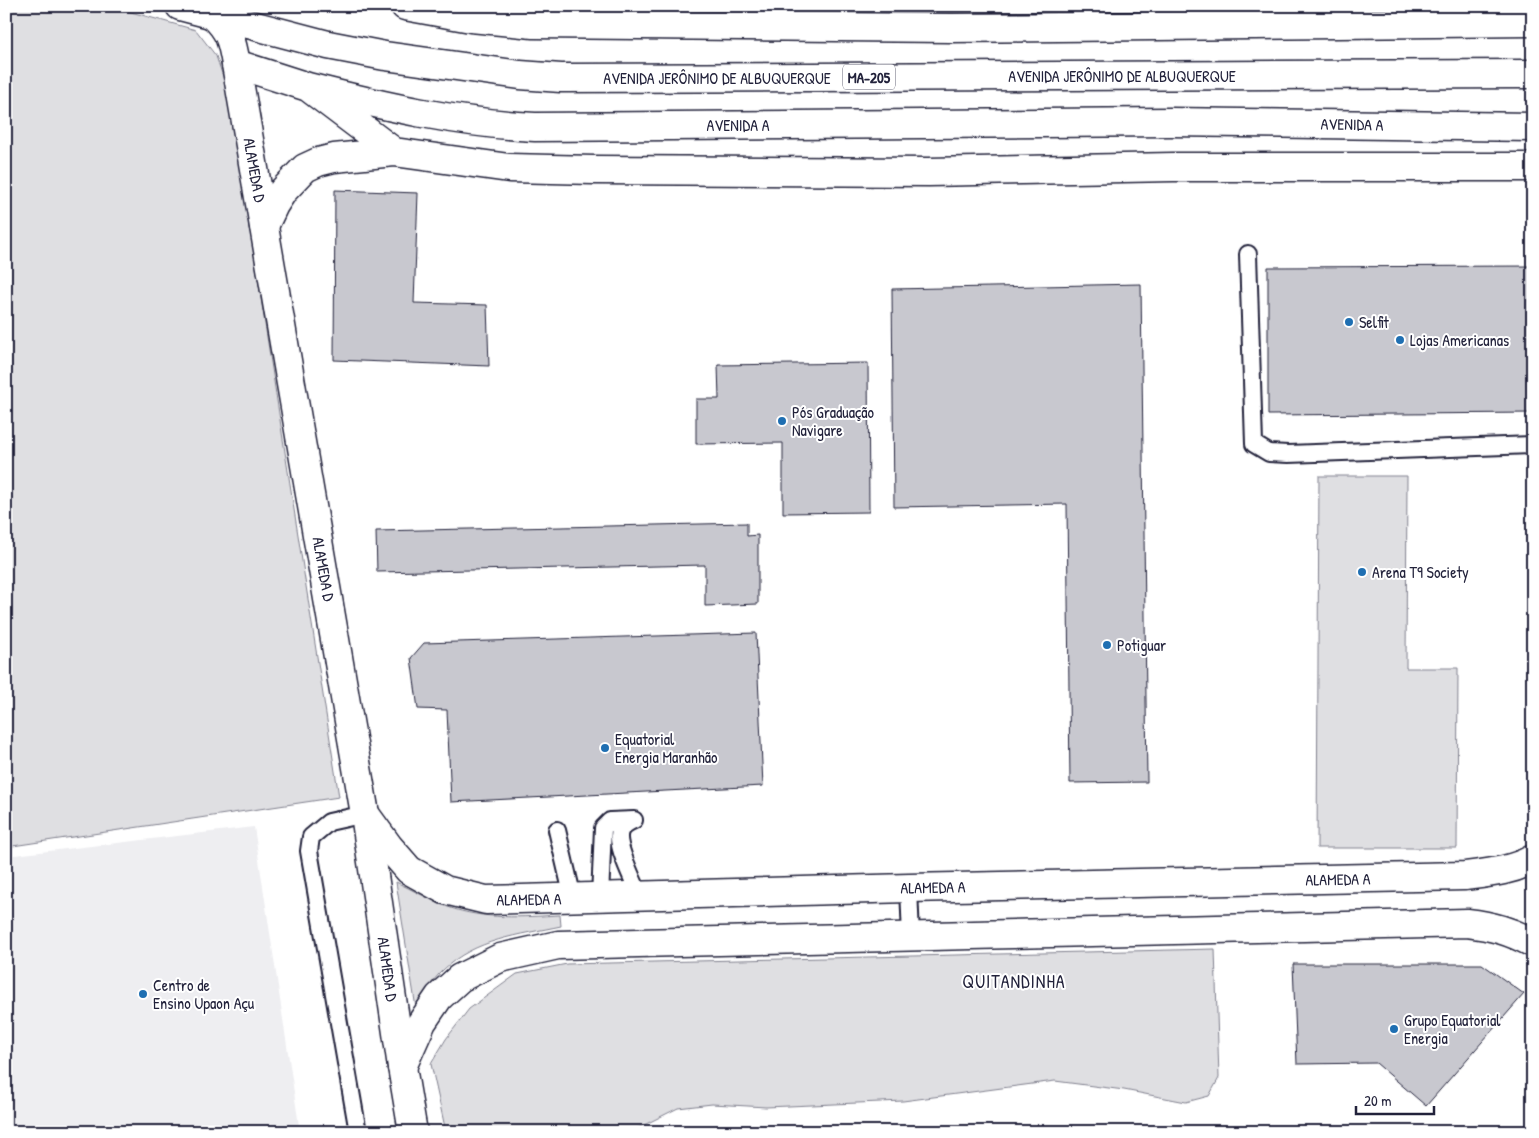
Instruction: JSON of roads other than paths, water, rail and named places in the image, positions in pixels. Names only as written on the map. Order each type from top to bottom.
[{"type":"street","name":"AVENIDA JERÔNIMO DE ALBUQUERQUE","points":[[180,6],[328,45],[385,56],[520,75],[561,78],[1533,74]]},
{"type":"street","points":[[404,6],[471,18],[533,24],[951,28],[1533,22]]},
{"type":"street","name":"ALAMEDA D","points":[[212,15],[222,24],[230,36],[236,64],[366,814],[413,1132]]},
{"type":"street","name":"AVENIDA A","points":[[236,64],[308,87],[384,106],[439,117],[496,125],[535,127],[1171,122],[1533,126]]},
{"type":"street","name":"AVENIDA A","points":[[308,87],[394,152]]},
{"type":"street","points":[[1171,122],[1173,166]]},
{"type":"street","name":"AVENIDA A","points":[[264,226],[274,205],[283,192],[305,168],[334,158],[394,152],[508,168],[594,170],[929,172],[1173,166],[1533,167]]},
{"type":"street","name":"ALAMEDA A","points":[[366,814],[389,847],[409,870],[445,890],[486,900],[909,888],[1464,876],[1498,872],[1525,864],[1533,859]]},
{"type":"street","points":[[402,1066],[422,1022],[439,997],[460,978],[500,958],[558,945],[1467,923],[1500,928],[1533,943]]},
{"type":"lane","points":[[1248,254],[1254,444],[1269,453],[1288,454],[1533,445]]},
{"type":"lane","points":[[358,1132],[309,851],[311,837],[329,822],[366,814]]},
{"type":"lane","points":[[600,897],[603,828],[610,821],[634,820],[627,823],[621,829],[619,836],[622,852],[640,896]]},
{"type":"lane","points":[[558,830],[573,898]]},
{"type":"lane","points":[[909,888],[911,937]]},
{"type":"place","name":"Selfit","points":[[1349,322]]},
{"type":"place","name":"Lojas Americanas","points":[[1400,340]]},
{"type":"place","name":"Pós Graduação Navigare","points":[[782,421]]},
{"type":"place","name":"Arena T9 Society","points":[[1362,572]]},
{"type":"place","name":"Potiguar","points":[[1107,645]]},
{"type":"place","name":"Equatorial Energia Maranhão","points":[[605,748]]},
{"type":"place","name":"Centro de Ensino Upaon Açu","points":[[143,994]]},
{"type":"place","name":"Grupo Equatorial Energia","points":[[1394,1029]]},
{"type":"district","name":"QUITANDINHA","points":[[1014,981]]}]
